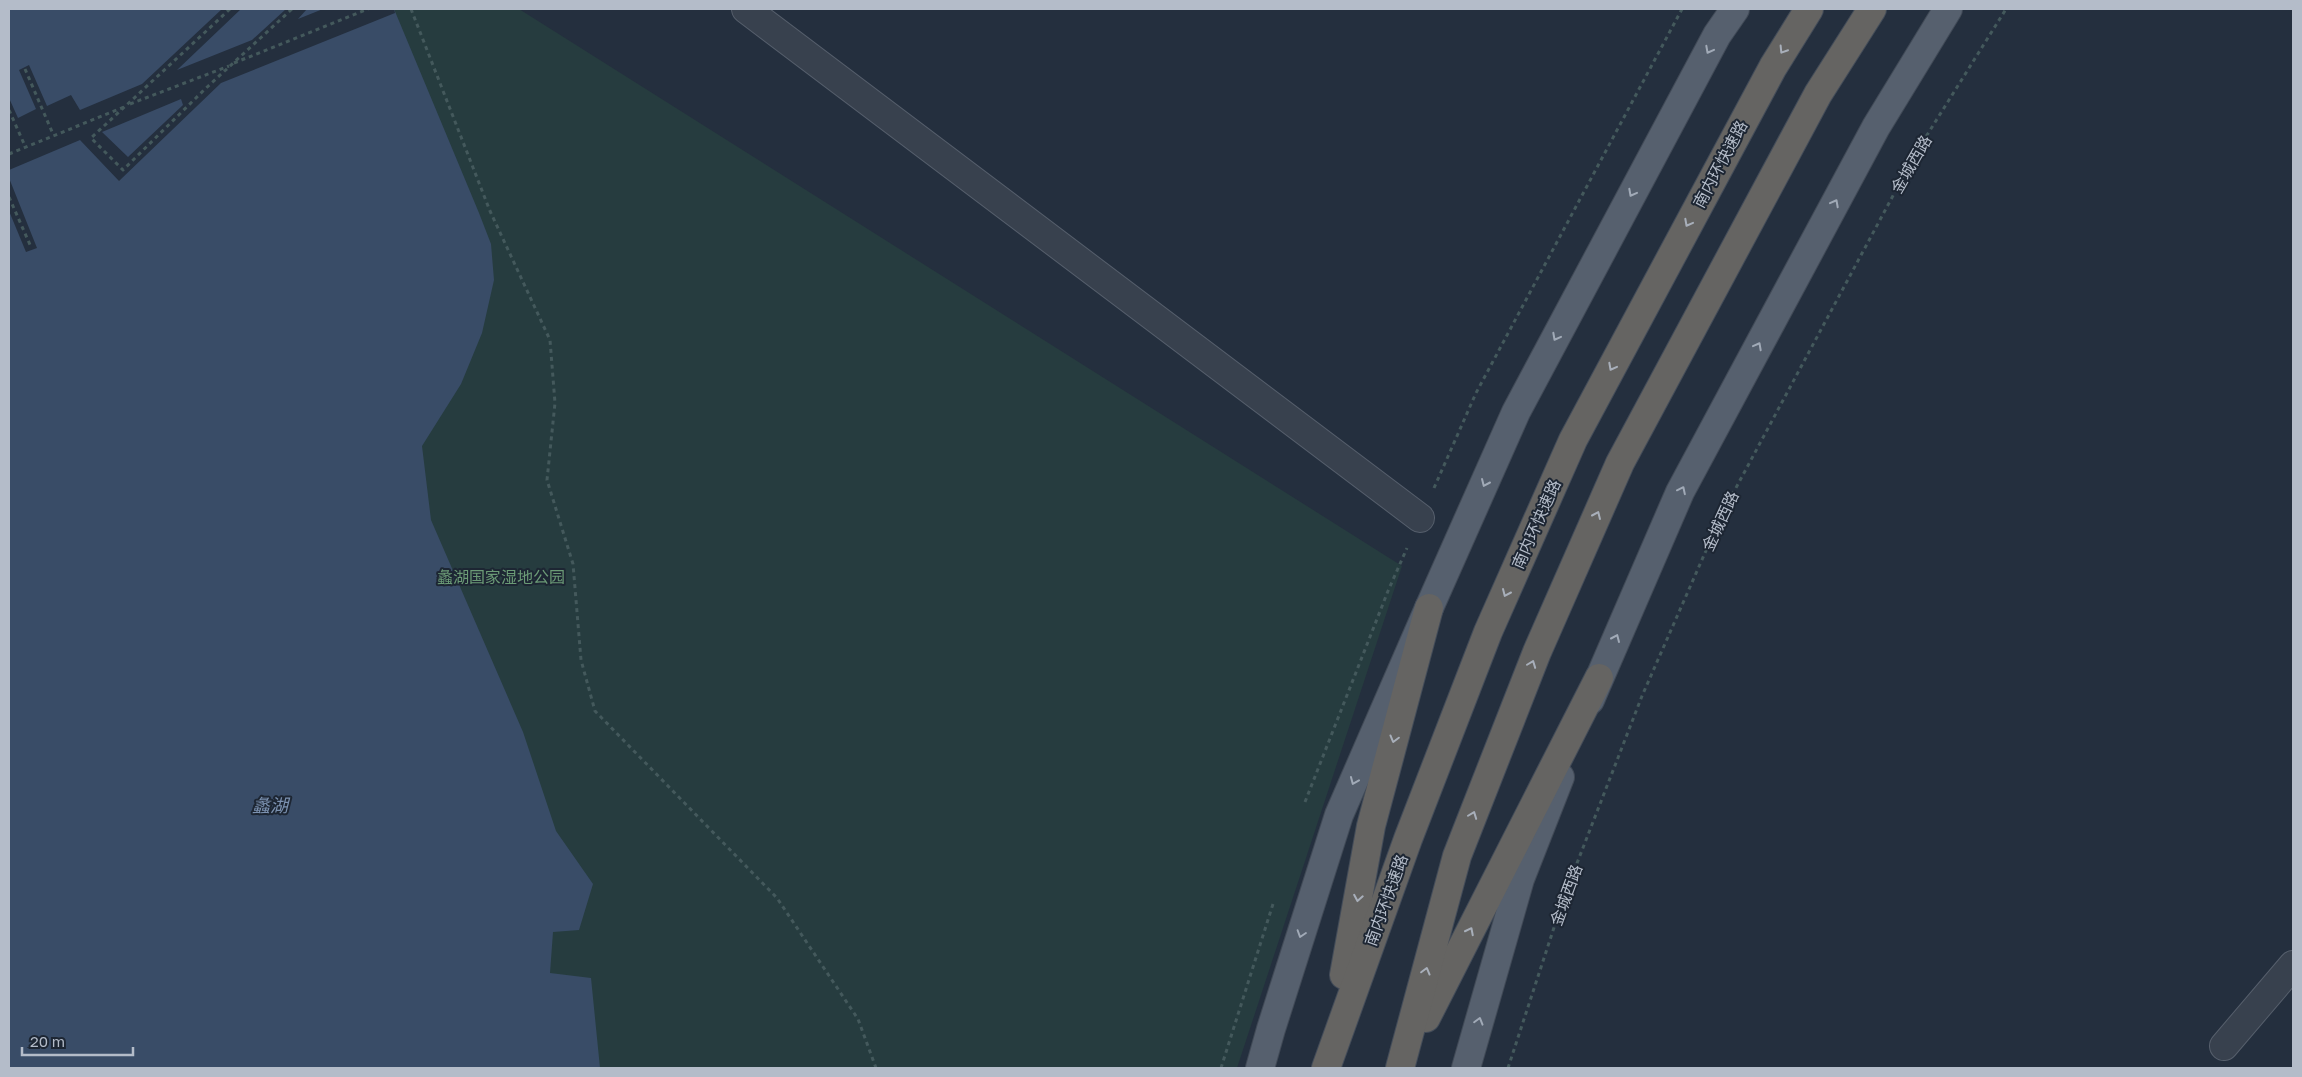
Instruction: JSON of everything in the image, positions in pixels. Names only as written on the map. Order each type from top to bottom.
[{"type":"highway","name":"南内环快速路","points":[[1329,1058],[1408,839],[1488,632],[1573,440],[1773,67],[1809,9]]},
{"type":"highway","points":[[1400,1068],[1457,856],[1537,652],[1620,463],[1818,94],[1872,9]]},
{"type":"highway","points":[[1329,1058],[1371,826],[1429,608]]},
{"type":"highway","points":[[1400,1068],[1599,678]]},
{"type":"main road","points":[[1260,1068],[1339,815],[1516,412],[1717,35],[1734,9]]},
{"type":"main road","points":[[1466,1068],[1520,879],[1599,678],[1680,492],[1876,127],[1948,9]]},
{"type":"street","points":[[746,9],[1420,518]]},
{"type":"street","points":[[2224,1046],[2293,966]]},
{"type":"path","points":[[230,9],[91,138],[123,170],[232,64],[292,9]]},
{"type":"path","points":[[9,154],[54,134],[368,9]]},
{"type":"path","points":[[411,9],[490,211],[550,340],[555,403],[546,480],[573,564],[581,660],[596,711],[777,898],[858,1019],[876,1068]]},
{"type":"path","name":"金城西路","points":[[1508,1068],[1565,894],[1642,696],[1723,512],[1917,150],[2006,9]]},
{"type":"path","points":[[25,69],[54,134]]},
{"type":"path","points":[[9,110],[25,146]]},
{"type":"path","points":[[9,197],[31,247]]},
{"type":"green space","name":"蠡湖国家湿地公园","points":[[9,9],[519,9],[1402,566],[1237,1068],[9,1068]]},
{"type":"water","name":"蠡湖","points":[[9,9],[394,9],[491,244],[494,280],[482,333],[461,384],[422,446],[431,520],[523,732],[556,831],[593,884],[579,930],[553,932],[550,973],[591,978],[600,1068],[9,1068]]},
{"type":"pier","points":[[222,9],[241,9],[177,70],[252,40],[286,9],[307,9],[298,19],[323,9],[394,9],[395,13],[221,83],[119,181],[80,140],[9,170],[9,98],[18,118],[36,109],[19,70],[29,65],[47,106],[71,95],[80,110],[142,84]],"holes":[[[181,99],[183,105],[128,157],[102,132]]]},
{"type":"pier","points":[[9,178],[37,248],[26,252],[9,211]]}]
